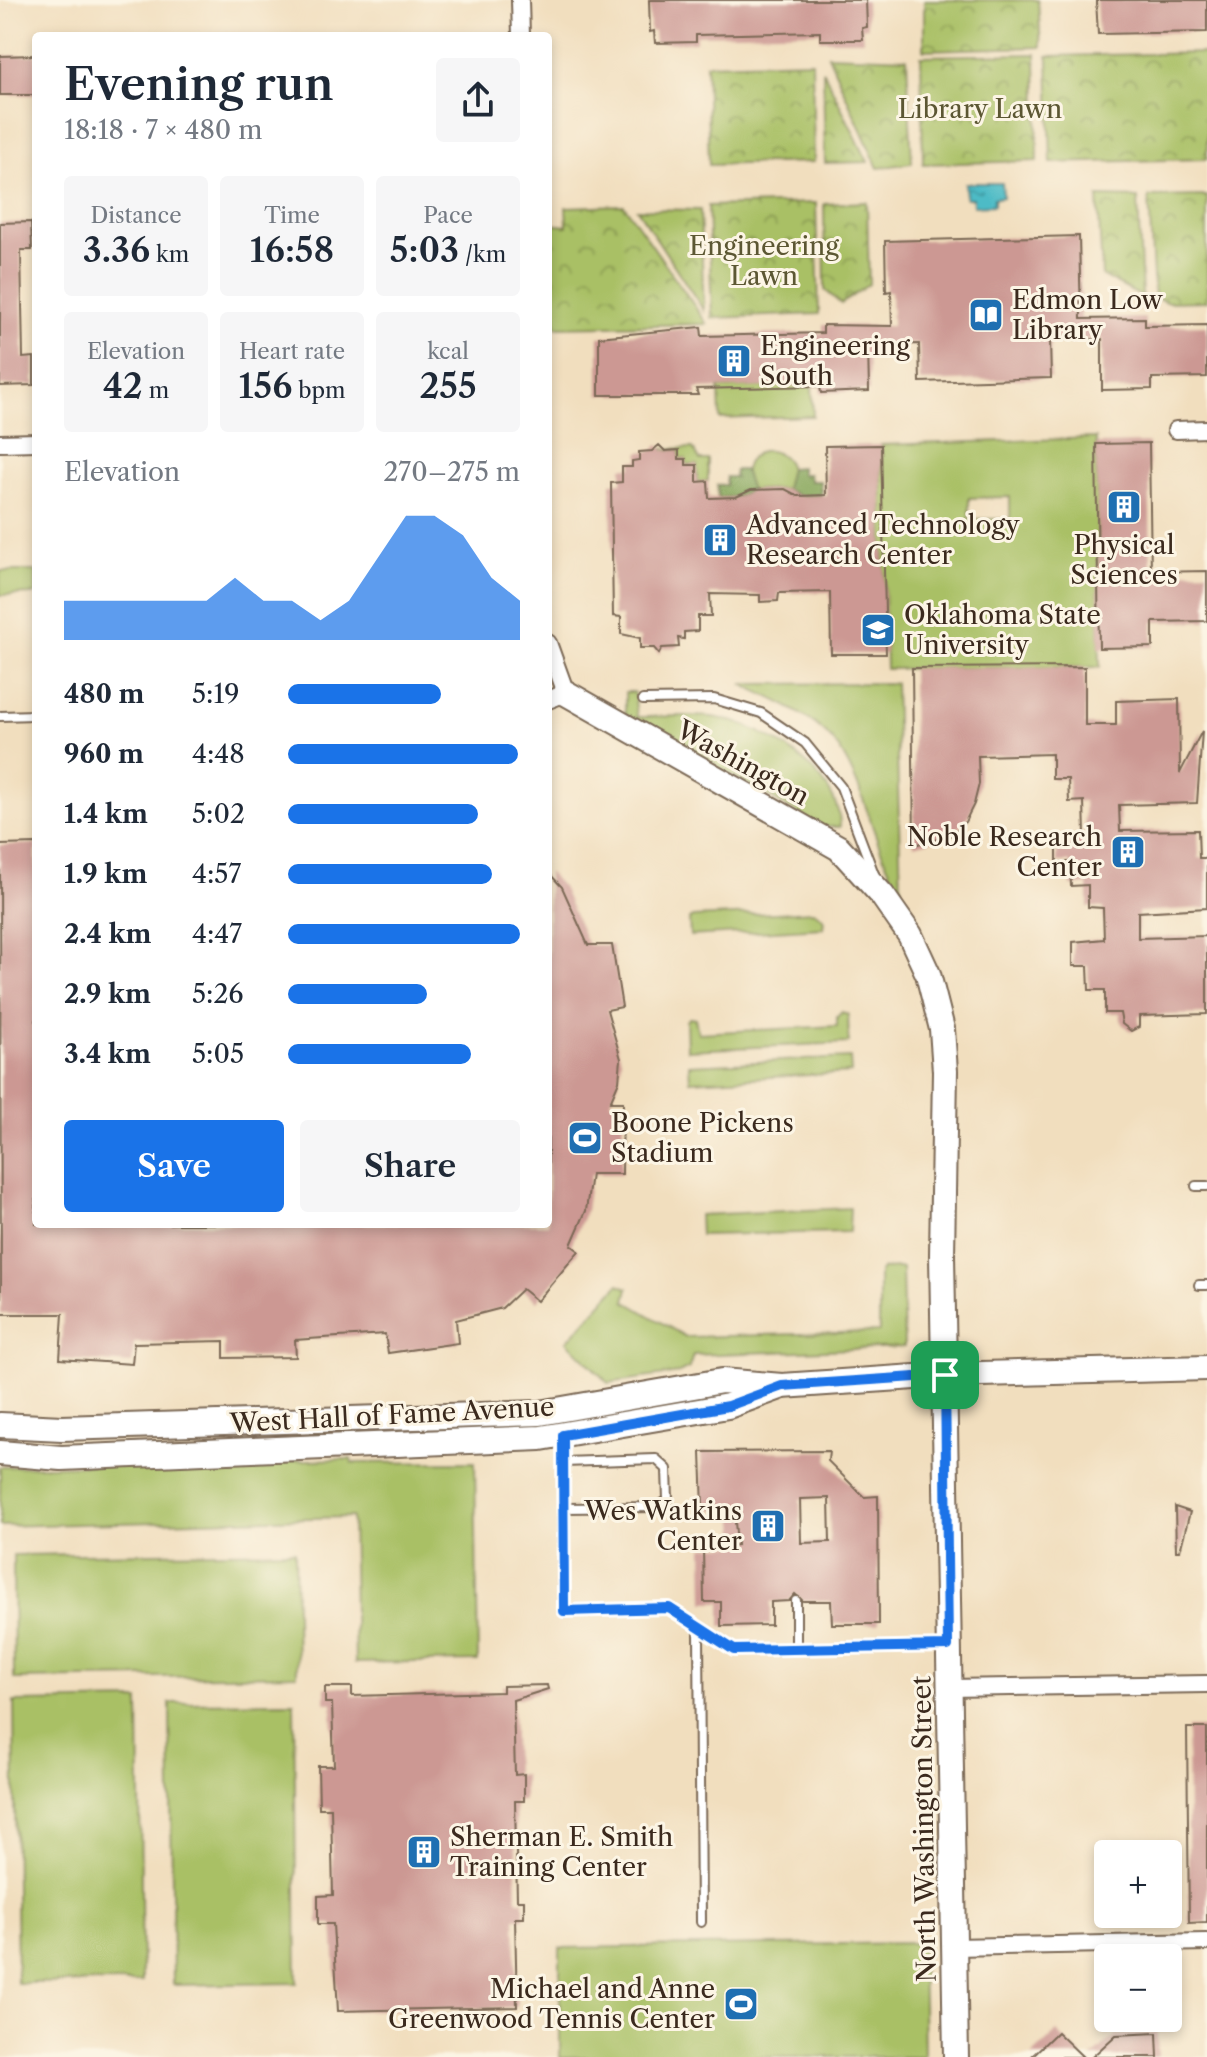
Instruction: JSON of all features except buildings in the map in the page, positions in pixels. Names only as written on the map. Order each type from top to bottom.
[{"type":"main road","name":"Washington","points":[[557,696],[839,848],[882,895]]},
{"type":"main road","name":"North Washington Street","points":[[882,895],[910,935],[928,974],[942,1029],[945,1090],[942,1255],[956,2057]]},
{"type":"main road","name":"West Hall of Fame Avenue","points":[[0,1425],[62,1428],[540,1413],[722,1381],[782,1386],[945,1375],[1207,1368]]},
{"type":"main road","name":"West Hall of Fame Avenue","points":[[0,1453],[61,1458],[526,1439],[728,1406],[782,1386]]},
{"type":"street","points":[[520,0],[521,32]]},
{"type":"street","points":[[1176,430],[1207,429]]},
{"type":"street","points":[[0,443],[32,442]]},
{"type":"street","points":[[552,667],[557,696]]},
{"type":"street","points":[[949,1688],[1207,1684]]},
{"type":"street","points":[[954,1947],[1207,1942]]},
{"type":"lane","points":[[643,700],[714,699],[761,713],[805,743],[841,787],[882,895]]},
{"type":"lane","points":[[0,716],[32,715]]},
{"type":"lane","points":[[1196,1186],[1207,1186]]},
{"type":"lane","points":[[563,1435],[564,1611],[669,1608],[734,1650],[948,1646]]},
{"type":"lane","points":[[563,1462],[656,1459],[667,1469],[668,1500],[658,1507],[563,1508]]},
{"type":"lane","points":[[796,1601],[796,1649]]},
{"type":"lane","points":[[699,1629],[701,1922]]},
{"type":"green space","points":[[924,0],[1038,0],[1041,47],[924,50]]},
{"type":"green space","points":[[1207,53],[1207,159],[1051,163],[1048,56]]},
{"type":"green space","name":"Library Lawn","points":[[1036,54],[1038,161],[923,164],[921,56]]},
{"type":"green space","points":[[828,55],[907,58],[912,163],[878,168]]},
{"type":"green space","name":"Engineering Lawn","points":[[812,61],[814,162],[709,165],[706,64]]},
{"type":"green space","points":[[823,70],[868,162],[825,163]]},
{"type":"green space","points":[[1207,196],[1207,301],[1167,302],[1154,297],[1149,197]]},
{"type":"green space","points":[[1098,197],[1138,198],[1142,297],[1102,276]]},
{"type":"green space","points":[[867,202],[869,284],[841,304],[825,290],[824,204]]},
{"type":"green space","name":"Engineering Lawn","points":[[816,203],[819,314],[712,318],[708,206]]},
{"type":"green space","points":[[624,205],[707,324],[556,327],[552,224],[567,226],[566,207]]},
{"type":"green space","points":[[637,209],[700,210],[704,311]]},
{"type":"green space","points":[[812,385],[813,416],[720,419],[719,388]]},
{"type":"green space","points":[[1096,438],[1100,667],[886,669],[881,445]],"holes":[[[1010,497],[1010,519],[969,519],[969,498]]]},
{"type":"green space","points":[[693,448],[700,460],[708,460],[708,481],[697,482],[697,465],[686,465],[686,459],[679,459],[679,451],[663,449]]},
{"type":"green space","points":[[761,451],[777,453],[787,461],[790,474],[785,489],[751,490],[745,473],[747,463]]},
{"type":"green space","points":[[801,467],[801,474],[809,474],[810,481],[820,481],[821,495],[798,496],[785,489],[790,468]]},
{"type":"green space","points":[[735,470],[744,470],[751,490],[736,497],[718,498],[717,485],[726,485],[726,477],[734,477]]},
{"type":"green space","points":[[0,571],[32,571],[32,594],[0,595]]},
{"type":"green space","points":[[895,683],[901,891],[891,874],[857,784],[839,749],[808,719],[742,684]]},
{"type":"green space","points":[[625,692],[634,692],[637,717],[718,718],[757,731],[778,742],[814,771],[828,789],[837,807],[840,827],[822,827],[625,714]]},
{"type":"green space","points":[[814,911],[824,919],[823,928],[690,936],[689,919],[693,917]]},
{"type":"green space","points":[[842,1012],[848,1015],[849,1043],[687,1050],[686,1021],[689,1018],[695,1018],[698,1033],[837,1026],[837,1017]]},
{"type":"green space","points":[[850,1058],[851,1073],[690,1081],[689,1065]]},
{"type":"green space","points":[[850,1208],[849,1232],[700,1235],[699,1215]]},
{"type":"green space","points":[[902,1268],[904,1347],[693,1355],[689,1368],[679,1373],[608,1383],[567,1341],[619,1284],[628,1288],[625,1301],[686,1337],[879,1332],[879,1273],[882,1269]]},
{"type":"green space","points":[[351,1459],[352,1463],[475,1462],[478,1661],[355,1663],[352,1517],[0,1526],[0,1467]]},
{"type":"green space","points":[[295,1551],[297,1675],[14,1679],[13,1555]]},
{"type":"green space","points":[[139,1700],[142,1982],[17,1983],[14,1702]]},
{"type":"green space","points":[[294,1702],[297,1983],[173,1985],[170,1703]]},
{"type":"green space","name":"Michael and Anne Greenwood Tennis Center","points":[[913,1943],[922,1950],[924,2057],[560,2057],[560,1948]]},
{"type":"water","points":[[965,183],[1002,183],[1003,197],[994,198],[994,205],[973,206],[973,198],[966,198]]},
{"type":"place","name":"Edmon Low Library","points":[[986,315]]},
{"type":"place","name":"Engineering South","points":[[734,361]]},
{"type":"place","name":"Physical Sciences","points":[[1124,507]]},
{"type":"place","name":"Advanced Technology Research Center","points":[[720,540]]},
{"type":"place","name":"Oklahoma State University","points":[[878,630]]},
{"type":"place","name":"Noble Research Center","points":[[1128,852]]},
{"type":"place","name":"Boone Pickens Stadium","points":[[585,1138]]},
{"type":"place","name":"Wes Watkins Center","points":[[768,1526]]},
{"type":"place","name":"Sherman E. Smith Training Center","points":[[424,1852]]},
{"type":"place","name":"Michael and Anne Greenwood Tennis Center","points":[[741,2004]]},
{"type":"route","points":[[945,1375],[948,1646],[734,1650],[669,1608],[564,1611],[563,1435],[746,1402],[782,1386],[945,1375]]}]
